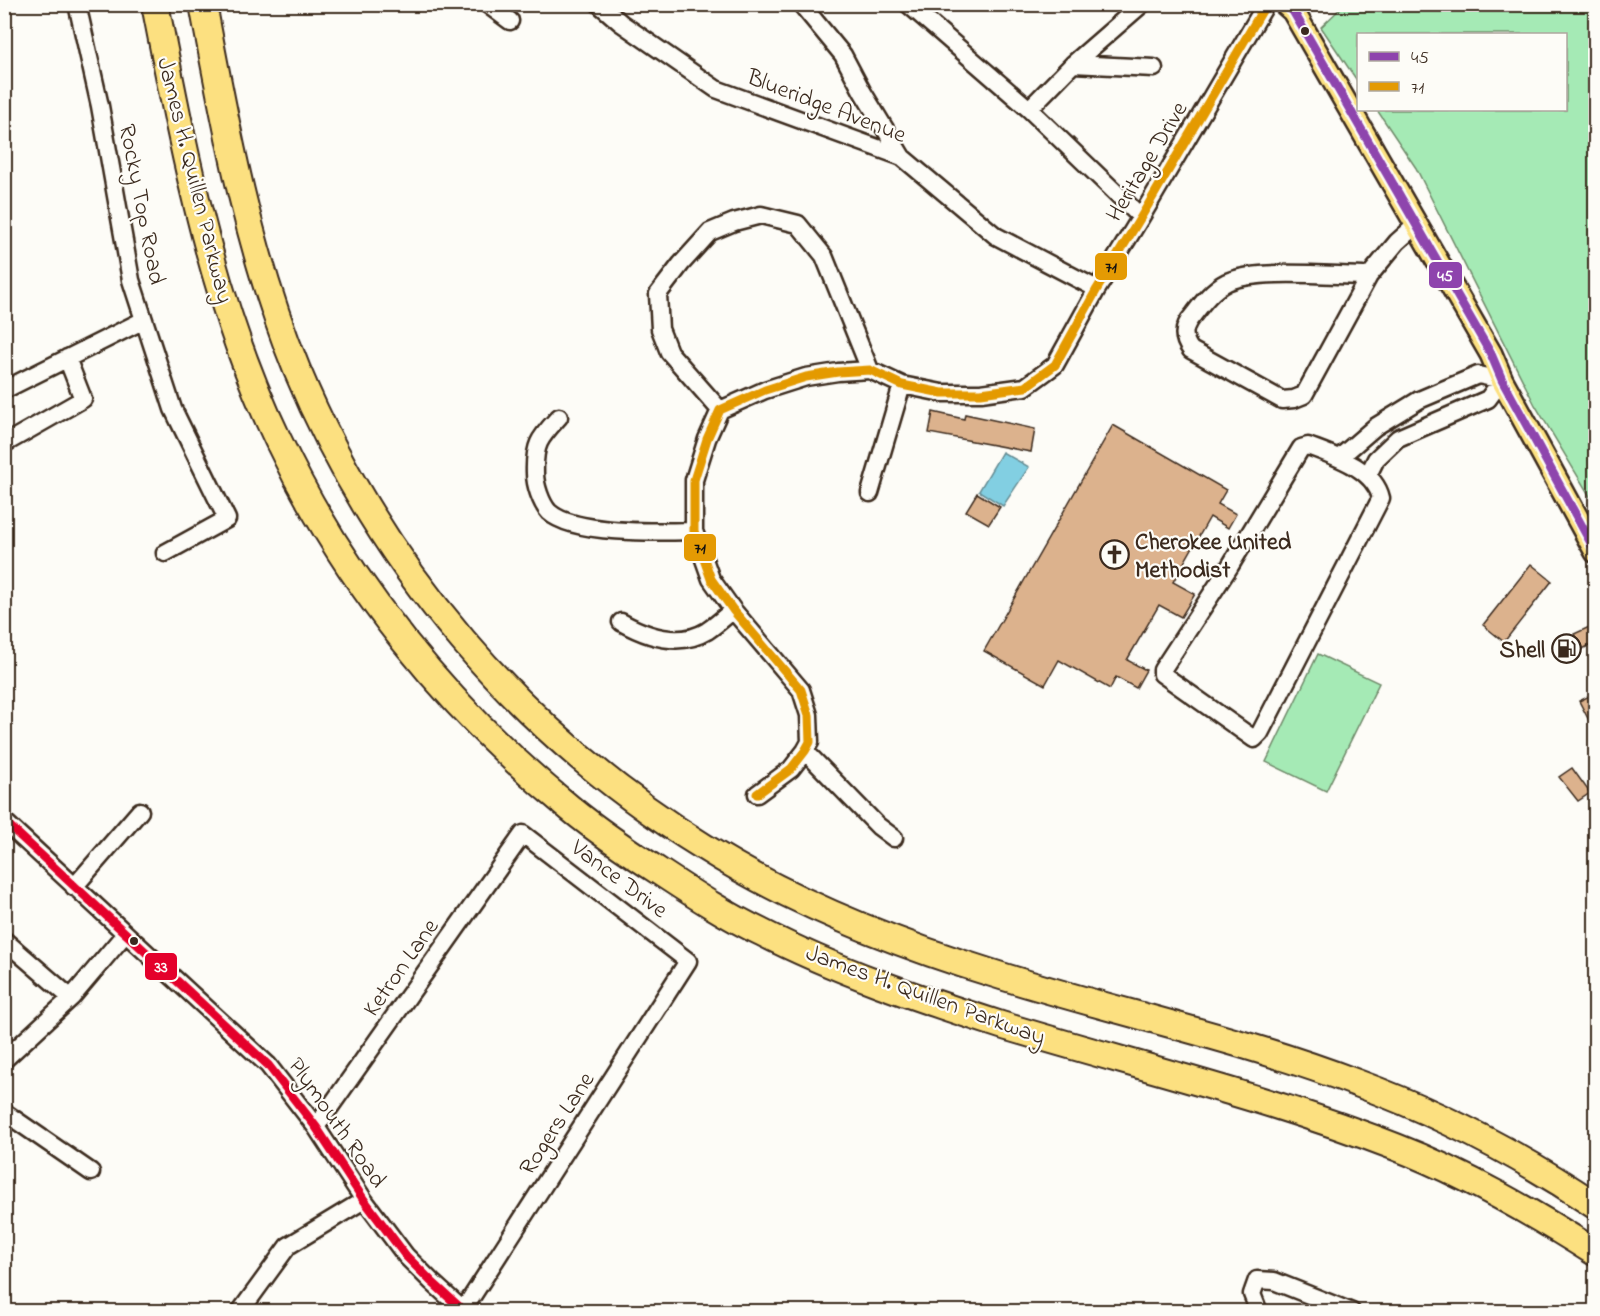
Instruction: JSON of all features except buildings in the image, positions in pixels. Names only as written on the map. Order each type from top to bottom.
[{"type":"highway","name":"James H. Quillen Parkway","points":[[155,4],[184,151],[202,228],[229,315],[278,440],[321,520],[361,582],[416,656],[465,712],[527,772],[574,812],[631,853],[695,895],[771,937],[893,988],[1001,1024],[1304,1113],[1401,1149],[1489,1190],[1596,1253]]},
{"type":"highway","name":"James H. Quillen Parkway","points":[[202,4],[224,118],[263,272],[297,369],[328,438],[387,540],[473,654],[529,711],[588,765],[645,808],[706,849],[772,885],[846,920],[927,952],[997,975],[1251,1047],[1356,1082],[1432,1114],[1502,1149],[1596,1206]]},
{"type":"main road","points":[[1293,7],[1491,354],[1502,380],[1596,552]]},
{"type":"street","name":"Rocky Top Road","points":[[78,4],[100,106],[131,280],[173,409],[227,519],[165,553]]},
{"type":"street","points":[[487,4],[510,21]]},
{"type":"street","name":"Blueridge Avenue","points":[[599,4],[716,89],[903,157],[996,236],[1097,289]]},
{"type":"street","points":[[801,4],[843,55],[862,91],[903,157]]},
{"type":"street","points":[[908,4],[1029,109],[1142,217]]},
{"type":"street","points":[[1029,109],[1073,64],[1142,4]]},
{"type":"street","name":"Heritage Drive","points":[[720,410],[765,390],[806,377],[838,372],[870,370],[902,385],[942,393],[981,393],[1025,387],[1055,365],[1097,289],[1142,217],[1266,4]]},
{"type":"street","points":[[1073,64],[1154,68]]},
{"type":"street","points":[[757,794],[791,769],[805,751],[810,742],[809,715],[801,690],[733,610],[711,579],[694,531],[694,480],[707,439],[720,410],[669,352],[660,328],[658,294],[710,232],[734,222],[761,215],[798,224],[824,256],[870,370]]},
{"type":"street","points":[[1370,276],[1254,275],[1227,282],[1209,295],[1188,321],[1184,341],[1191,350],[1282,400],[1304,395],[1370,276],[1397,242],[1416,225]]},
{"type":"street","points":[[4,390],[144,320]]},
{"type":"street","points":[[4,444],[83,399],[67,358]]},
{"type":"street","points":[[1339,458],[1375,427],[1419,400],[1478,375],[1502,380],[1488,399],[1398,438],[1376,459],[1368,475]]},
{"type":"street","points":[[870,493],[902,385]]},
{"type":"street","points":[[559,417],[538,439],[534,463],[535,484],[548,510],[560,520],[604,528],[648,533],[694,531]]},
{"type":"street","points":[[1308,446],[1339,458],[1368,475],[1381,498],[1260,733],[1254,739],[1162,674],[1162,670],[1230,566],[1301,448],[1308,446]]},
{"type":"street","points":[[621,622],[639,632],[660,639],[681,639],[706,632],[733,610]]},
{"type":"street","points":[[805,751],[878,826],[894,838]]},
{"type":"street","points":[[74,887],[140,811]]},
{"type":"street","name":"Plymouth Road","points":[[4,821],[268,1065],[316,1127],[364,1200],[406,1256],[463,1311]]},
{"type":"street","name":"Vance Drive","points":[[523,834],[688,961]]},
{"type":"street","name":"Ketron Lane","points":[[316,1127],[523,834]]},
{"type":"street","points":[[4,1060],[71,998],[125,934]]},
{"type":"street","points":[[4,940],[71,998]]},
{"type":"street","name":"Rogers Lane","points":[[463,1311],[688,961]]},
{"type":"street","points":[[4,1112],[91,1172]]},
{"type":"street","points":[[240,1311],[288,1246],[364,1200]]},
{"type":"street","points":[[1259,1311],[1252,1294],[1257,1280],[1274,1281],[1352,1311]]},
{"type":"green space","points":[[1344,5],[1595,5],[1596,497],[1592,500],[1535,405],[1416,168],[1378,111],[1567,111],[1567,33],[1357,33],[1357,81],[1321,27]]},
{"type":"green space","points":[[1318,654],[1379,683],[1326,791],[1266,762]]},
{"type":"water","points":[[1002,452],[1029,467],[1003,506],[979,491]]},
{"type":"transit line","name":"71","points":[[757,794],[791,769],[805,751],[810,742],[809,715],[801,690],[733,610],[711,579],[694,531],[694,480],[707,439],[720,410],[765,390],[806,377],[838,372],[870,370],[902,385],[942,393],[981,393],[1025,387],[1055,365],[1097,289],[1266,4]]},
{"type":"transit line","name":"45","points":[[1285,4],[1293,11],[1491,354],[1502,380],[1596,552]]},
{"type":"transit line","name":"33","points":[[4,821],[268,1065],[316,1127],[364,1200],[406,1256],[465,1312]]},
{"type":"place","name":"Cherokee United Methodist","points":[[1114,555]]},
{"type":"place","name":"Shell","points":[[1566,649]]}]
